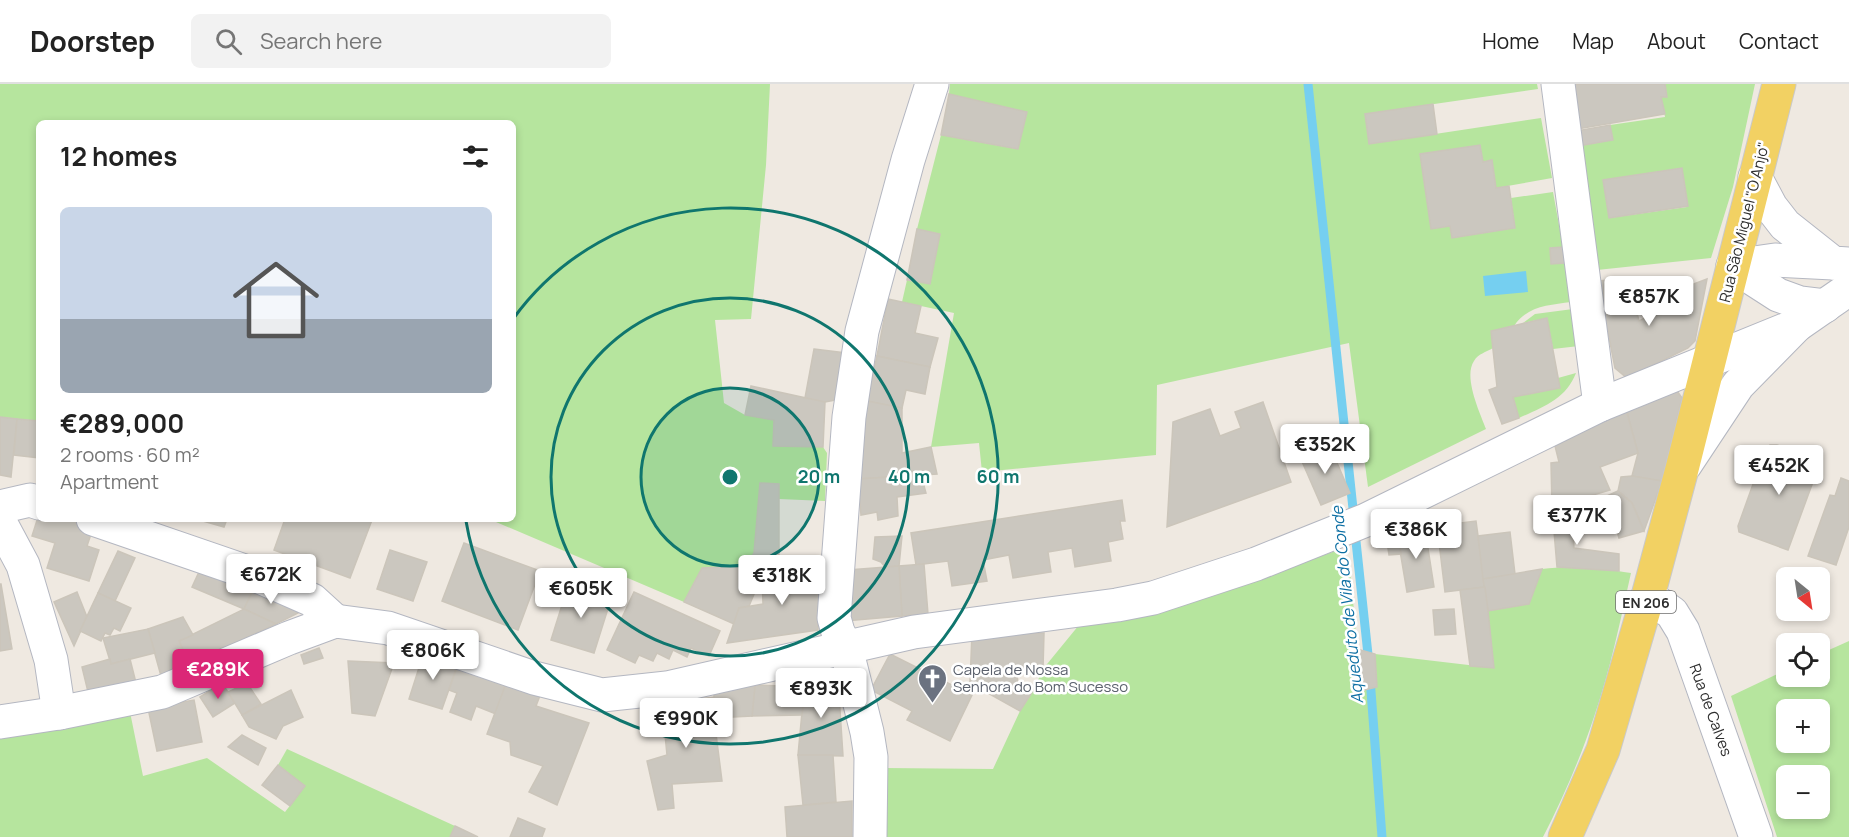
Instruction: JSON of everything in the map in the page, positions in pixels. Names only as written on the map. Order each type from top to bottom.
[{"type":"main road","name":"Rua São Miguel \"O Anjo\"","points":[[1709,360],[1779,84]]},
{"type":"main road","name":"EN 206","points":[[1565,837],[1602,750],[1648,596],[1709,360]]},
{"type":"street","points":[[870,837],[871,757],[861,702],[846,648],[834,618],[849,417],[862,331],[908,160],[932,84]]},
{"type":"street","points":[[1558,84],[1600,405]]},
{"type":"street","points":[[1755,177],[1771,207],[1785,225],[1839,280]]},
{"type":"street","points":[[1733,266],[1775,260],[1839,280]]},
{"type":"street","points":[[1733,266],[1778,295],[1800,303],[1839,280]]},
{"type":"street","points":[[1682,469],[1738,386],[1839,280]]},
{"type":"street","points":[[0,722],[60,713],[162,692],[335,621],[388,628],[534,678],[602,695],[667,688],[914,632],[1117,605],[1153,598],[1256,564],[1366,520],[1600,405],[1797,325]]},
{"type":"street","points":[[0,507],[30,500],[36,502]]},
{"type":"street","points":[[0,522],[23,565],[51,660],[60,713]]},
{"type":"street","points":[[102,522],[253,574],[312,600],[335,621]]},
{"type":"street","name":"Rua de Calves","points":[[1648,596],[1672,613],[1683,631],[1756,837]]},
{"type":"green space","points":[[0,84],[770,84],[766,165],[751,319],[715,320],[724,403],[745,415],[774,420],[773,446],[823,447],[827,453],[825,501],[779,499],[778,484],[760,483],[754,553],[745,566],[702,568],[684,602],[496,522],[516,522],[516,120],[36,120],[36,421],[0,417]]},
{"type":"green space","points":[[950,84],[1537,84],[1538,89],[1365,114],[1369,144],[1541,118],[1552,178],[1496,188],[1492,160],[1483,162],[1431,229],[1450,226],[1452,238],[1515,228],[1511,198],[1553,192],[1563,247],[1550,248],[1551,264],[1565,263],[1571,302],[1532,310],[1519,319],[1514,326],[1491,331],[1493,348],[1476,359],[1470,376],[1486,429],[1368,487],[1349,343],[1157,385],[1156,455],[982,472],[979,443],[931,447],[954,313],[902,302],[907,280],[930,284],[940,234],[917,229],[941,135],[1017,149],[1027,113],[949,94]]},
{"type":"green space","points":[[1665,84],[1755,84],[1733,187],[1711,258],[1597,270],[1579,146],[1613,140],[1610,125],[1665,117],[1661,97],[1667,96]],"holes":[[[1682,168],[1687,207],[1609,218],[1603,180]]]},
{"type":"green space","points":[[1573,309],[1579,346],[1553,349],[1547,318],[1523,323],[1535,314]]},
{"type":"green space","points":[[1576,373],[1572,382],[1560,396],[1519,418],[1513,397],[1559,388],[1558,378]]},
{"type":"green space","points":[[1338,550],[1351,578],[1361,691],[1377,687],[1375,654],[1494,668],[1488,611],[1529,604],[1542,569],[1564,567],[1631,573],[1600,700],[1571,778],[1543,837],[883,837],[885,768],[993,769],[1043,669],[1079,625],[1232,588]]},
{"type":"green space","points":[[1849,641],[1849,837],[1777,837],[1731,696],[1776,675],[1776,687],[1830,687],[1830,650]]},
{"type":"green space","points":[[130,712],[143,776],[207,758],[285,812],[305,786],[278,765],[287,749],[455,826],[450,837],[0,837],[0,736]]},
{"type":"water","points":[[1526,271],[1528,292],[1485,296],[1483,276]]},
{"type":"building","points":[[1565,84],[1665,84],[1667,97],[1661,97],[1665,114],[1572,130]]},
{"type":"building","points":[[949,94],[1027,112],[1018,149],[941,135]]},
{"type":"building","points":[[1433,104],[1437,134],[1369,144],[1365,114]]},
{"type":"building","points":[[1610,125],[1613,140],[1579,146],[1576,131]]},
{"type":"building","points":[[1480,145],[1483,162],[1492,160],[1496,188],[1509,186],[1515,228],[1452,238],[1450,226],[1431,229],[1420,154]]},
{"type":"building","points":[[1682,168],[1688,206],[1609,218],[1603,180]]},
{"type":"building","points":[[917,229],[940,234],[930,284],[907,280]]},
{"type":"building","points":[[1563,247],[1565,263],[1551,264],[1550,248]]},
{"type":"building","points":[[1623,279],[1627,290],[1631,289],[1639,321],[1681,300],[1678,290],[1707,279],[1695,341],[1688,348],[1627,378],[1615,368],[1598,281]]},
{"type":"building","points":[[888,299],[921,306],[915,333],[938,338],[930,367],[877,356]]},
{"type":"building","points":[[1547,318],[1560,388],[1513,397],[1519,418],[1502,424],[1489,390],[1497,387],[1491,331]]},
{"type":"building","points":[[814,349],[846,353],[835,400],[825,402],[805,398]]},
{"type":"building","points":[[877,356],[930,367],[925,394],[906,390],[902,408],[867,401]]},
{"type":"building","points":[[751,386],[825,402],[823,447],[773,446],[774,420],[745,415]]},
{"type":"building","points":[[1677,391],[1682,398],[1662,481],[1632,476],[1638,453],[1626,409]]},
{"type":"building","points":[[867,401],[902,408],[902,453],[931,447],[937,474],[858,479]]},
{"type":"building","points":[[1263,402],[1291,482],[1167,527],[1173,422],[1210,409],[1220,436],[1241,428],[1235,412]]},
{"type":"building","points":[[1626,409],[1638,453],[1600,467],[1610,490],[1552,507],[1551,463],[1559,462],[1555,446]]},
{"type":"building","points":[[0,417],[17,419],[11,477],[0,475]]},
{"type":"building","points":[[17,419],[36,421],[36,458],[14,455]]},
{"type":"building","points":[[1329,444],[1350,493],[1321,505],[1300,457]]},
{"type":"building","points":[[1770,445],[1777,445],[1821,460],[1788,550],[1739,532],[1738,526],[1766,448]]},
{"type":"building","points":[[921,475],[926,493],[897,497],[898,516],[878,520],[877,512],[861,515],[858,479]]},
{"type":"building","points":[[1632,476],[1662,481],[1644,531],[1632,503],[1618,491],[1621,477]]},
{"type":"building","points":[[1841,478],[1849,481],[1849,527],[1836,565],[1808,556],[1830,495],[1835,496]]},
{"type":"building","points":[[760,483],[779,484],[779,572],[762,575],[749,606],[739,608],[734,624],[684,602],[702,568],[745,566],[754,553]]},
{"type":"building","points":[[1618,491],[1632,503],[1644,531],[1619,538],[1607,496]]},
{"type":"building","points":[[1122,500],[1125,521],[1120,521],[1123,539],[1108,542],[1111,561],[1075,567],[1072,548],[1048,552],[1051,572],[1013,578],[1009,555],[983,560],[987,581],[952,586],[948,561],[916,565],[911,533]]},
{"type":"building","points":[[1571,502],[1574,548],[1619,554],[1619,571],[1557,567],[1552,507]]},
{"type":"building","points":[[1476,521],[1485,587],[1445,592],[1437,526]]},
{"type":"building","points":[[36,522],[85,522],[94,525],[87,546],[99,550],[89,581],[47,568],[55,543],[32,536]]},
{"type":"building","points":[[206,522],[226,522],[224,527]]},
{"type":"building","points":[[284,522],[371,522],[350,578],[274,550]]},
{"type":"building","points":[[1425,529],[1434,587],[1407,592],[1397,533]]},
{"type":"building","points":[[1510,532],[1515,574],[1483,579],[1478,536]]},
{"type":"building","points":[[1397,533],[1401,554],[1389,555],[1386,535]]},
{"type":"building","points":[[902,536],[899,566],[885,567],[881,562],[873,559],[875,537]]},
{"type":"building","points":[[464,543],[540,571],[518,630],[442,601]]},
{"type":"building","points":[[390,550],[427,562],[413,601],[377,589]]},
{"type":"building","points":[[118,551],[135,558],[115,601],[98,593]]},
{"type":"building","points":[[204,561],[256,584],[244,609],[192,587]]},
{"type":"building","points":[[791,562],[820,565],[818,630],[727,643],[739,608],[763,604],[762,575],[791,570]]},
{"type":"building","points":[[924,564],[928,614],[902,616],[899,566]]},
{"type":"building","points":[[899,566],[902,616],[845,621],[848,570]]},
{"type":"building","points":[[1542,569],[1529,604],[1488,611],[1483,579]]},
{"type":"building","points":[[0,584],[12,649],[0,651]]},
{"type":"building","points":[[256,584],[299,603],[298,613],[276,624],[244,609]]},
{"type":"building","points":[[568,586],[611,599],[594,653],[551,640]]},
{"type":"building","points":[[1485,587],[1494,668],[1470,666],[1460,590]]},
{"type":"building","points":[[77,592],[87,617],[74,646],[54,602]]},
{"type":"building","points":[[634,592],[720,631],[709,656],[691,648],[687,657],[673,650],[669,659],[657,653],[653,661],[639,655],[635,663],[607,650]]},
{"type":"building","points":[[98,593],[131,608],[120,631],[114,628],[110,635],[105,633],[101,641],[80,631]]},
{"type":"building","points":[[244,609],[276,624],[189,664],[179,641]]},
{"type":"building","points":[[1454,609],[1456,634],[1435,635],[1433,610]]},
{"type":"building","points":[[183,617],[193,635],[179,641],[189,664],[161,676],[148,629]]},
{"type":"building","points":[[148,629],[155,653],[111,664],[103,638]]},
{"type":"building","points":[[972,633],[1044,633],[1043,669],[1017,670],[1018,687],[1034,689],[1020,711],[970,683]]},
{"type":"building","points":[[319,648],[323,658],[304,664],[301,655]]},
{"type":"building","points":[[1357,649],[1375,654],[1377,687],[1360,691]]},
{"type":"building","points":[[424,652],[458,664],[442,709],[409,699]]},
{"type":"building","name":"Capela de Nossa Senhora do Bom Sucesso","points":[[890,654],[972,695],[950,741],[907,720],[912,711],[871,690]]},
{"type":"building","points":[[110,659],[111,664],[130,659],[136,683],[88,692],[82,667]]},
{"type":"building","points":[[348,661],[394,663],[375,716],[352,713]]},
{"type":"building","points":[[458,664],[507,681],[496,714],[476,706],[471,720],[450,712],[457,693],[449,690]]},
{"type":"building","points":[[838,679],[843,756],[798,755],[805,680]]},
{"type":"building","points":[[507,681],[541,693],[536,706],[589,723],[557,805],[529,792],[543,766],[511,755],[510,742],[487,734]]},
{"type":"building","points":[[222,683],[235,703],[213,717],[200,697]]},
{"type":"building","points":[[247,683],[261,704],[242,715],[228,692]]},
{"type":"building","points":[[755,685],[805,687],[802,715],[752,716]]},
{"type":"building","points":[[755,685],[752,716],[714,718],[714,689]]},
{"type":"building","points":[[291,690],[303,717],[283,726],[276,739],[249,727],[242,715]]},
{"type":"building","points":[[714,697],[714,718],[722,781],[672,784],[674,808],[658,810],[647,761],[667,755],[662,704]]},
{"type":"building","points":[[194,700],[202,742],[157,751],[148,708]]},
{"type":"building","points":[[242,735],[266,748],[258,765],[228,747]]},
{"type":"building","points":[[798,755],[833,755],[836,802],[803,805]]},
{"type":"building","points":[[278,765],[305,786],[290,806],[262,785]]},
{"type":"building","points":[[852,801],[852,837],[787,837],[785,807]]},
{"type":"building","points":[[518,818],[545,829],[542,837],[510,837]]},
{"type":"building","points":[[455,826],[478,837],[450,837]]},
{"type":"waterway","name":"Aqueduto de Vila do Conde","points":[[1308,84],[1354,518]]},
{"type":"waterway","name":"Aqueduto de Vila do Conde","points":[[1355,532],[1369,664]]},
{"type":"waterway","name":"Aqueduto de Vila do Conde","points":[[1370,678],[1382,837]]},
{"type":"place","name":"Capela de Nossa Senhora do Bom Sucesso","points":[[932,704]]}]
